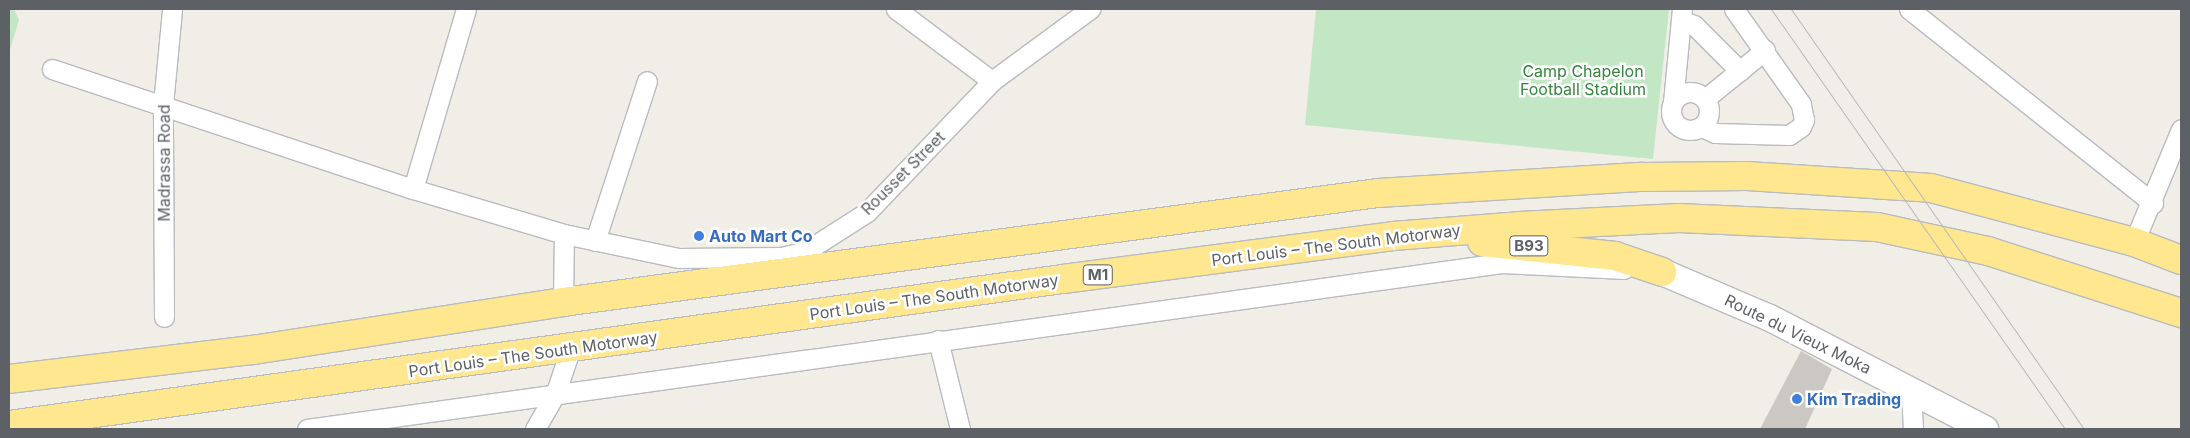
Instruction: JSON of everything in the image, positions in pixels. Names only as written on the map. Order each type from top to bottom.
[{"type":"highway","points":[[9,379],[253,350],[562,302],[1378,193],[1643,177],[1747,176],[1931,188],[2134,242],[2181,260]]},
{"type":"highway","name":"Port Louis – The South Motorway","points":[[9,425],[570,350],[1393,236],[1679,218],[1877,227],[1988,252],[2181,312]]},
{"type":"highway","name":"B93","points":[[1393,236],[1581,251],[1615,256],[1662,272]]},
{"type":"main road","name":"Route du Vieux Moka","points":[[1662,272],[1770,318],[1985,429]]},
{"type":"street","name":"Madrassa Road","points":[[164,317],[163,105],[172,9]]},
{"type":"street","points":[[413,190],[466,9]]},
{"type":"street","points":[[896,9],[992,81]]},
{"type":"street","name":"Rousset Street","points":[[52,69],[413,190],[564,234],[679,258],[781,257],[806,250],[867,212],[992,81],[1090,9]]},
{"type":"street","points":[[1702,127],[1715,133],[1789,135],[1801,128],[1801,104],[1765,50],[1734,9]]},
{"type":"street","points":[[1909,9],[2153,203]]},
{"type":"street","points":[[1681,14],[1740,71]]},
{"type":"street","points":[[1681,14],[1671,115],[1677,126],[1689,131],[1702,127],[1709,117],[1706,98]]},
{"type":"street","points":[[1706,98],[1765,50]]},
{"type":"street","points":[[595,241],[647,81]]},
{"type":"street","points":[[1673,102],[1688,91],[1706,98]]},
{"type":"street","points":[[2134,242],[2153,203],[2175,165],[2181,129]]},
{"type":"street","points":[[562,302],[564,234]]},
{"type":"street","points":[[307,429],[1502,263],[1662,272]]},
{"type":"street","points":[[938,340],[960,429]]},
{"type":"street","points":[[535,429],[555,395],[570,350]]},
{"type":"street","points":[[1911,391],[1912,429]]},
{"type":"green space","points":[[9,9],[14,9],[19,20],[9,53]]},
{"type":"green space","name":"Camp Chapelon Football Stadium","points":[[1316,9],[1669,9],[1653,159],[1305,125]]},
{"type":"building","name":"Kim Trading","points":[[1801,351],[1832,369],[1805,429],[1760,429]]},
{"type":"tram line","points":[[1771,9],[2065,429]]},
{"type":"tram line","points":[[1791,9],[2084,429]]},
{"type":"place","name":"Auto Mart Co","points":[[699,236]]},
{"type":"place","name":"Kim Trading","points":[[1797,399]]}]
